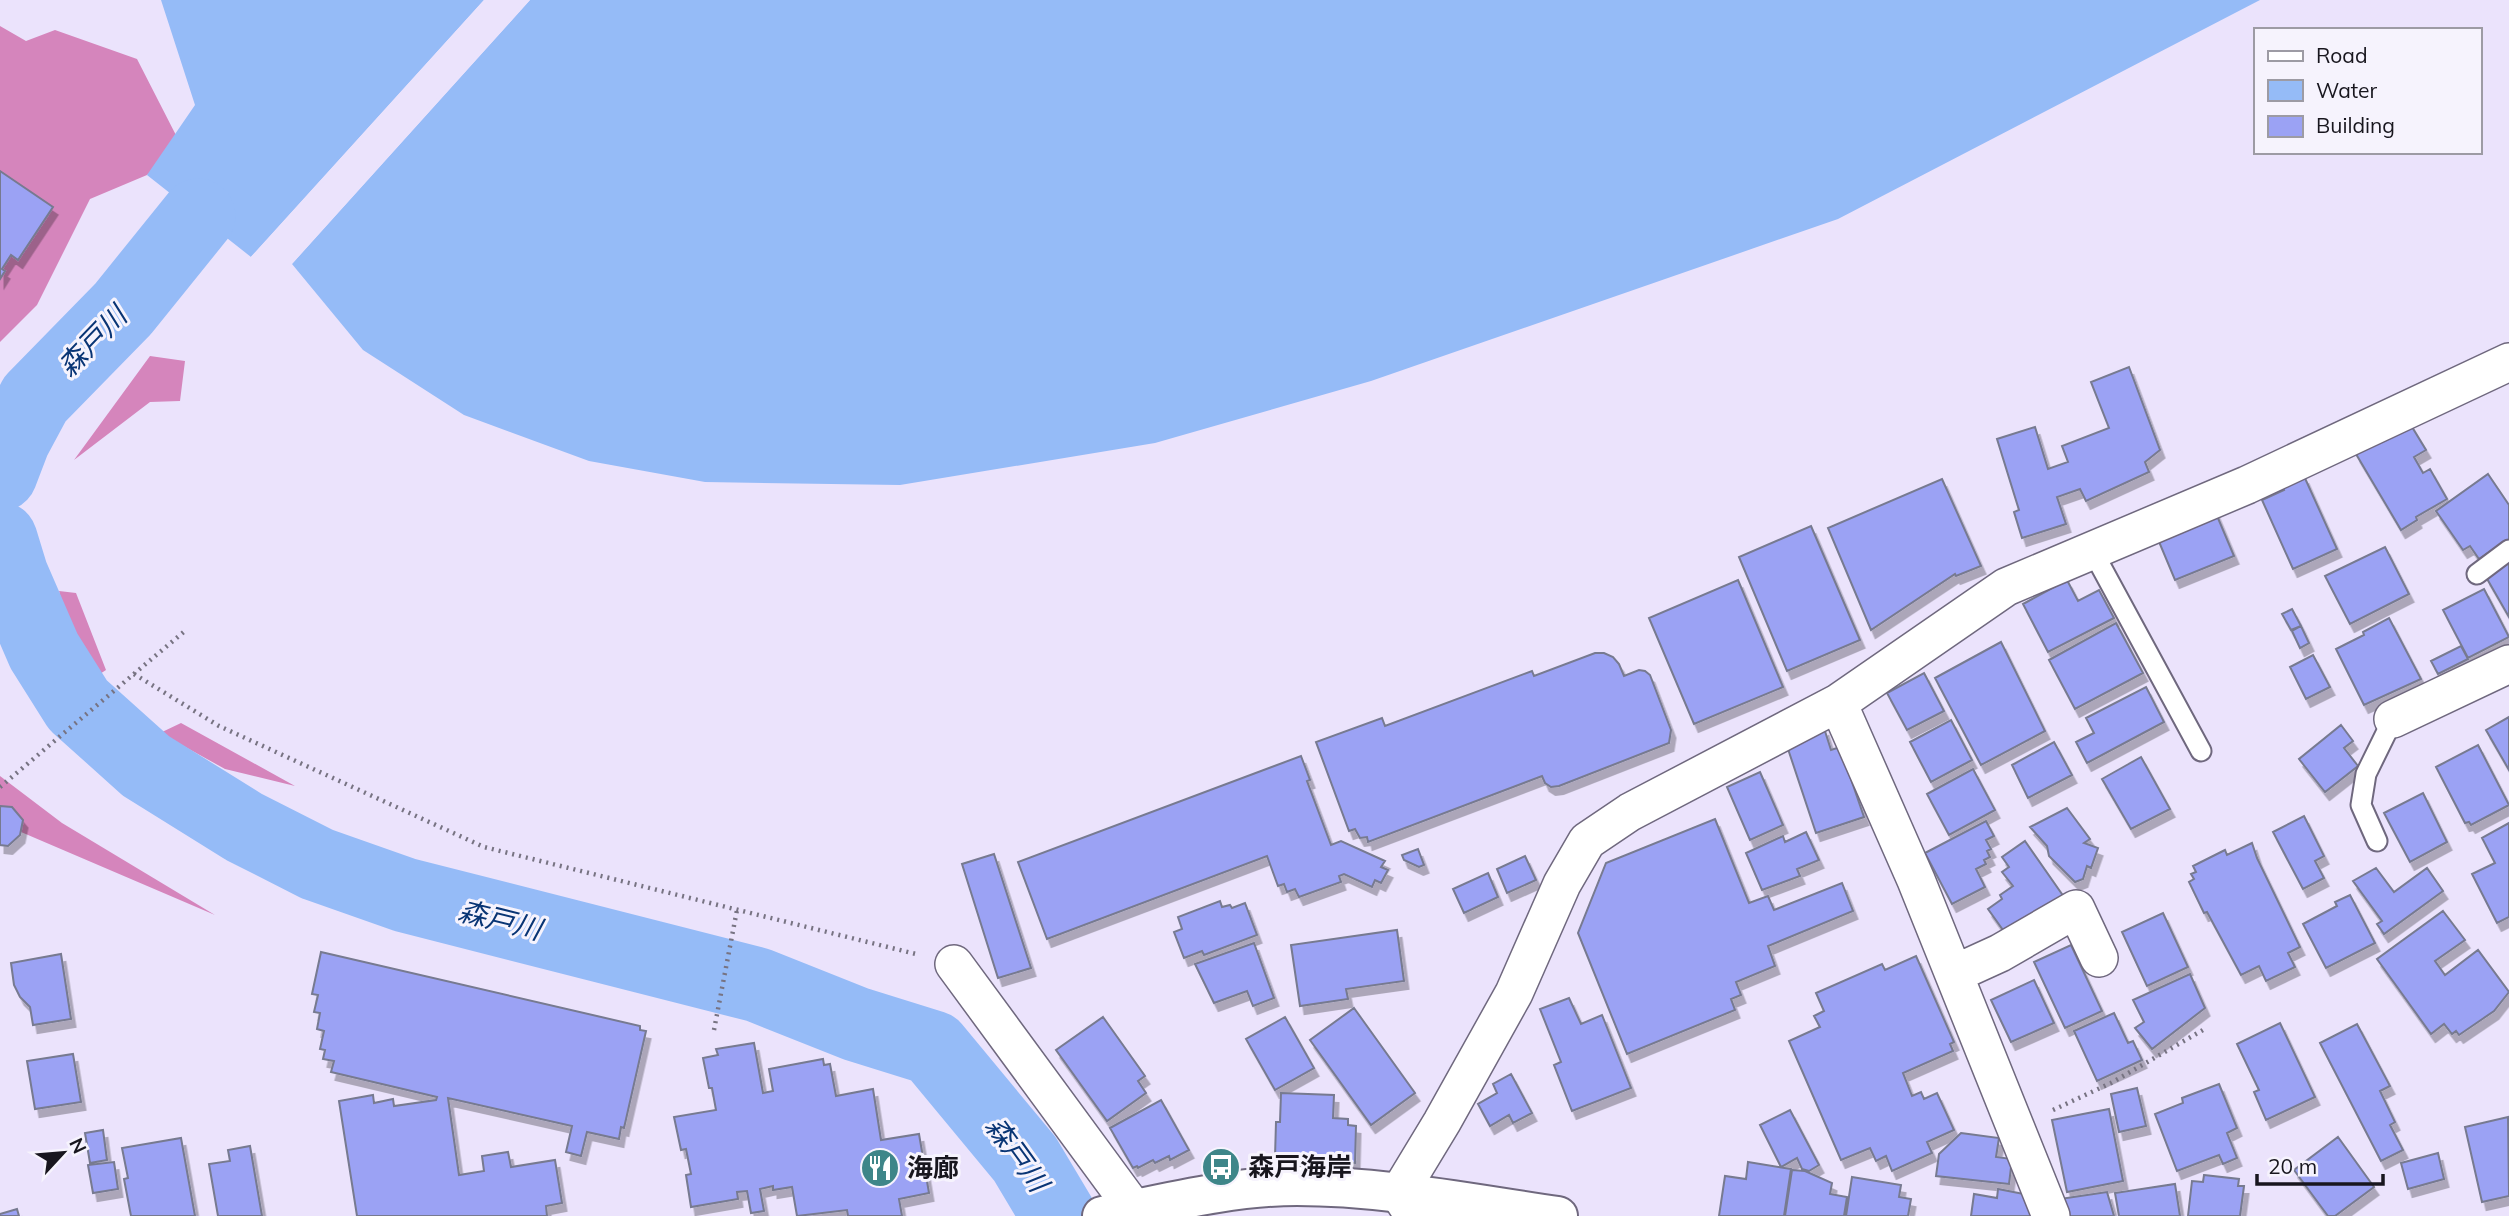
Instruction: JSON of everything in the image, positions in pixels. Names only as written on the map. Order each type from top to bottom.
[{"type":"main road","points":[[1118,1213],[1237,1191],[1285,1187],[1407,1205],[1558,1216]]},
{"type":"street","points":[[1407,1205],[1442,1122],[1514,993],[1562,884],[1587,841],[1630,811],[1838,703],[2006,587],[2247,485],[2509,362]]},
{"type":"street","points":[[2393,719],[2509,664]]},
{"type":"street","points":[[1838,703],[1916,880],[2051,1216]]},
{"type":"street","points":[[1954,974],[2000,953],[2076,909],[2099,958]]},
{"type":"street","points":[[954,964],[1118,1213]]},
{"type":"lane","points":[[2092,550],[2201,751]]},
{"type":"lane","points":[[2477,574],[2509,550]]},
{"type":"lane","points":[[2377,841],[2361,805],[2366,774],[2393,719]]},
{"type":"path","points":[[0,787],[186,630]]},
{"type":"path","points":[[134,674],[219,726],[484,847],[954,964]]},
{"type":"path","points":[[714,1030],[737,912]]},
{"type":"path","points":[[2016,1127],[2111,1083],[2203,1030]]},
{"type":"shaded area","points":[[0,26],[26,41],[55,30],[137,59],[181,145],[147,175],[90,199],[37,305],[0,342]]},
{"type":"shaded area","points":[[150,356],[185,361],[180,401],[150,402],[74,460]]},
{"type":"shaded area","points":[[59,591],[76,593],[106,670],[83,685]]},
{"type":"shaded area","points":[[181,723],[295,786],[225,769],[160,733]]},
{"type":"shaded area","points":[[0,776],[62,823],[215,915],[0,823]]},
{"type":"water","points":[[161,0],[484,0],[251,257],[147,175],[195,105]]},
{"type":"water","points":[[530,0],[2260,0],[1838,219],[1371,381],[1155,443],[900,485],[705,482],[589,461],[464,415],[363,350],[292,264]]},
{"type":"pier","points":[[484,0],[487,0],[253,260],[248,260]]},
{"type":"pier","points":[[526,0],[530,0],[290,266],[289,262]]},
{"type":"building","points":[[0,171],[53,207],[18,260],[11,255],[2,269],[5,271],[0,279]]},
{"type":"building","points":[[2129,367],[2160,450],[2145,462],[2149,472],[2086,501],[2080,489],[2057,497],[2066,524],[2022,538],[2014,512],[2019,510],[1997,439],[2035,427],[2048,469],[2068,462],[2062,446],[2109,428],[2091,382]]},
{"type":"building","points":[[2409,422],[2426,450],[2414,457],[2423,473],[2430,469],[2447,499],[2416,517],[2417,520],[2401,530],[2356,454]]},
{"type":"building","points":[[2488,474],[2509,505],[2509,539],[2479,559],[2470,546],[2463,550],[2436,511]]},
{"type":"building","points":[[2304,476],[2337,549],[2293,569],[2262,500],[2284,490],[2282,486]]},
{"type":"building","points":[[1942,479],[1981,566],[1956,576],[1955,574],[1871,630],[1828,528]]},
{"type":"building","points":[[2215,511],[2234,556],[2175,580],[2157,537]]},
{"type":"building","points":[[1811,526],[1860,640],[1787,671],[1739,557]]},
{"type":"building","points":[[2385,547],[2409,594],[2350,624],[2325,576]]},
{"type":"building","points":[[2509,563],[2509,617],[2486,577]]},
{"type":"building","points":[[1738,580],[1783,687],[1694,724],[1649,618]]},
{"type":"building","points":[[2067,580],[2078,601],[2099,590],[2114,618],[2048,652],[2023,604]]},
{"type":"building","points":[[2484,589],[2509,637],[2468,658],[2443,610]]},
{"type":"building","points":[[2292,609],[2301,626],[2291,630],[2282,614]]},
{"type":"building","points":[[2389,618],[2421,679],[2364,705],[2336,649]]},
{"type":"building","points":[[2116,623],[2143,673],[2075,709],[2049,660]]},
{"type":"building","points":[[2301,626],[2309,643],[2300,648],[2292,631]]},
{"type":"building","points":[[2001,642],[2045,731],[1981,765],[1935,678]]},
{"type":"building","points":[[2461,646],[2468,659],[2438,674],[2431,661]]},
{"type":"building","points":[[1595,653],[1613,657],[1624,676],[1639,670],[1650,675],[1671,730],[1669,743],[1559,786],[1551,787],[1545,783],[1542,776],[1368,842],[1367,837],[1360,838],[1355,829],[1349,831],[1316,742],[1382,718],[1385,726],[1532,671],[1534,676]]},
{"type":"building","points":[[2313,655],[2330,687],[2306,699],[2290,667]]},
{"type":"building","points":[[1924,673],[1944,711],[1907,730],[1887,693]]},
{"type":"building","points":[[2146,687],[2164,722],[2087,763],[2076,742],[2094,733],[2086,718]]},
{"type":"building","points":[[2509,717],[2509,770],[2486,730]]},
{"type":"building","points":[[1951,720],[1972,760],[1931,782],[1910,742]]},
{"type":"building","points":[[2341,725],[2353,741],[2344,748],[2358,766],[2325,792],[2299,759]]},
{"type":"building","points":[[1824,728],[1831,750],[1840,747],[1864,817],[1816,833],[1788,749]]},
{"type":"building","points":[[2054,742],[2072,775],[2028,798],[2012,765]]},
{"type":"building","points":[[2478,745],[2509,805],[2471,825],[2469,822],[2465,823],[2436,767]]},
{"type":"building","points":[[1301,756],[1310,780],[1307,781],[1331,845],[1341,841],[1385,861],[1381,867],[1388,870],[1381,883],[1375,880],[1372,887],[1344,874],[1339,876],[1341,882],[1299,897],[1295,889],[1287,892],[1284,884],[1278,886],[1267,856],[1047,939],[1018,862]]},
{"type":"building","points":[[2141,757],[2170,809],[2131,829],[2102,779]]},
{"type":"building","points":[[1973,769],[1995,810],[1949,835],[1927,794]]},
{"type":"building","points":[[1760,772],[1783,825],[1750,840],[1727,787]]},
{"type":"building","points":[[2423,793],[2447,842],[2410,862],[2384,813]]},
{"type":"building","points":[[0,806],[12,807],[23,820],[20,835],[8,846],[0,845]]},
{"type":"building","points":[[2067,808],[2090,839],[2084,843],[2098,848],[2091,868],[2087,866],[2083,879],[2075,882],[2049,856],[2047,846],[2030,827]]},
{"type":"building","points":[[2304,816],[2324,856],[2315,861],[2324,878],[2303,889],[2273,832]]},
{"type":"building","points":[[1715,819],[1749,903],[1768,896],[1774,910],[1842,883],[1853,911],[1768,946],[1775,966],[1736,982],[1741,995],[1731,999],[1735,1010],[1627,1054],[1578,933],[1606,863]]},
{"type":"building","points":[[1986,821],[1994,836],[1986,840],[1991,849],[1987,851],[1990,857],[1984,860],[1986,864],[1976,869],[1985,887],[1952,904],[1925,853]]},
{"type":"building","points":[[2509,823],[2509,917],[2497,923],[2472,874],[2495,863],[2482,838]]},
{"type":"building","points":[[1806,832],[1819,860],[1797,869],[1800,876],[1762,890],[1746,853],[1783,836],[1785,842]]},
{"type":"building","points":[[2025,841],[2064,897],[2008,937],[1988,909],[2002,899],[2000,895],[2013,886],[2002,872],[2009,867],[2002,857]]},
{"type":"building","points":[[2252,843],[2300,947],[2288,953],[2295,967],[2266,981],[2259,966],[2241,975],[2189,882],[2194,879],[2191,874],[2196,872],[2193,866],[2225,850],[2227,855]]},
{"type":"building","points":[[1418,849],[1424,865],[1419,867],[1404,860],[1402,855]]},
{"type":"building","points":[[994,854],[1031,968],[998,978],[962,864]]},
{"type":"building","points":[[1525,856],[1536,880],[1507,893],[1497,869]]},
{"type":"building","points":[[2376,868],[2394,892],[2427,868],[2443,891],[2384,934],[2377,924],[2382,921],[2353,881]]},
{"type":"building","points":[[1488,873],[1498,897],[1464,913],[1453,889]]},
{"type":"building","points":[[2350,895],[2375,943],[2326,968],[2303,924],[2337,906],[2335,902]]},
{"type":"building","points":[[1220,901],[1222,907],[1230,905],[1232,908],[1245,903],[1257,935],[1204,955],[1202,951],[1184,958],[1174,932],[1182,929],[1178,917]]},
{"type":"building","points":[[2443,911],[2465,940],[2435,961],[2445,975],[2478,950],[2509,992],[2494,1011],[2459,1035],[2456,1031],[2452,1034],[2444,1024],[2431,1034],[2377,959]]},
{"type":"building","points":[[2163,913],[2188,967],[2147,986],[2122,932]]},
{"type":"building","points":[[1397,930],[1404,981],[1346,989],[1348,999],[1300,1006],[1291,945]]},
{"type":"building","points":[[1254,943],[1274,998],[1253,1006],[1247,991],[1214,1003],[1195,964]]},
{"type":"building","points":[[2071,945],[2102,1011],[2065,1028],[2034,962]]},
{"type":"building","points":[[321,952],[640,1026],[640,1030],[646,1031],[624,1128],[621,1127],[619,1139],[587,1132],[581,1156],[566,1152],[572,1126],[448,1098],[459,1175],[484,1171],[482,1156],[508,1152],[511,1167],[555,1160],[562,1203],[546,1206],[547,1216],[357,1216],[339,1101],[373,1095],[374,1103],[393,1099],[394,1106],[436,1100],[437,1097],[331,1072],[334,1061],[323,1059],[325,1050],[320,1049],[324,1031],[317,1029],[320,1013],[314,1012],[318,995],[312,994]]},
{"type":"building","points":[[61,954],[71,1019],[33,1025],[30,1007],[20,997],[14,985],[11,963]]},
{"type":"building","points":[[1916,956],[1954,1042],[1950,1044],[1953,1051],[1903,1073],[1912,1096],[1921,1092],[1924,1099],[1937,1093],[1954,1130],[1927,1142],[1932,1153],[1892,1171],[1886,1156],[1876,1161],[1870,1148],[1841,1160],[1789,1041],[1820,1027],[1814,1016],[1824,1011],[1816,993],[1882,964],[1885,970]]},
{"type":"building","points":[[2190,974],[2205,1008],[2152,1049],[2135,1028],[2144,1022],[2133,1000]]},
{"type":"building","points":[[2034,980],[2054,1023],[2011,1042],[1991,1000]]},
{"type":"building","points":[[1569,998],[1581,1024],[1602,1015],[1631,1088],[1572,1111],[1554,1065],[1561,1062],[1540,1009]]},
{"type":"building","points":[[1354,1008],[1415,1093],[1371,1125],[1310,1040]]},
{"type":"building","points":[[2114,1013],[2128,1043],[2133,1041],[2142,1060],[2097,1081],[2074,1031]]},
{"type":"building","points":[[1103,1017],[1145,1076],[1138,1081],[1146,1093],[1107,1121],[1056,1050]]},
{"type":"building","points":[[1285,1017],[1314,1068],[1275,1090],[1246,1039]]},
{"type":"building","points":[[2280,1023],[2315,1097],[2266,1120],[2254,1092],[2259,1090],[2237,1044]]},
{"type":"building","points":[[2357,1024],[2390,1086],[2380,1091],[2395,1122],[2390,1125],[2403,1150],[2381,1161],[2320,1043]]},
{"type":"building","points":[[754,1043],[763,1093],[773,1091],[769,1069],[823,1059],[824,1065],[830,1064],[836,1096],[873,1089],[881,1140],[919,1134],[929,1193],[899,1199],[902,1216],[848,1216],[847,1210],[797,1216],[792,1187],[773,1190],[773,1186],[760,1189],[764,1211],[751,1213],[747,1191],[737,1192],[738,1199],[691,1207],[686,1175],[691,1174],[686,1149],[681,1150],[674,1117],[716,1110],[703,1058],[718,1055],[716,1049]]},
{"type":"building","points":[[73,1054],[81,1102],[35,1109],[27,1061]]},
{"type":"building","points":[[1511,1074],[1532,1113],[1513,1123],[1509,1115],[1490,1126],[1478,1104],[1497,1093],[1493,1084]]},
{"type":"building","points":[[2219,1084],[2237,1128],[2227,1133],[2237,1158],[2223,1164],[2219,1155],[2177,1171],[2155,1114],[2183,1103],[2182,1098]]},
{"type":"building","points":[[2137,1088],[2146,1126],[2119,1132],[2111,1094]]},
{"type":"building","points":[[1281,1093],[1334,1095],[1333,1118],[1348,1119],[1348,1125],[1356,1126],[1355,1163],[1275,1157],[1276,1122],[1280,1122]]},
{"type":"building","points":[[1161,1100],[1189,1150],[1170,1160],[1169,1156],[1155,1163],[1153,1160],[1133,1168],[1110,1128]]},
{"type":"building","points":[[2109,1109],[2123,1181],[2067,1192],[2052,1120]]},
{"type":"building","points":[[1790,1110],[1819,1165],[1809,1171],[1802,1169],[1797,1158],[1781,1167],[1760,1125]]},
{"type":"building","points":[[2508,1117],[2509,1196],[2482,1202],[2465,1127]]},
{"type":"building","points":[[103,1130],[107,1160],[90,1163],[85,1133]]},
{"type":"building","points":[[1961,1133],[1999,1138],[1996,1157],[2012,1159],[2009,1184],[1936,1176],[1939,1154]]},
{"type":"building","points":[[2338,1137],[2374,1187],[2335,1216],[2328,1216],[2294,1170]]},
{"type":"building","points":[[181,1138],[195,1216],[131,1216],[122,1148]]},
{"type":"building","points":[[250,1146],[262,1216],[218,1216],[209,1164],[230,1161],[228,1150]]},
{"type":"building","points":[[2438,1153],[2444,1179],[2408,1189],[2401,1163]]},
{"type":"building","points":[[114,1162],[118,1189],[93,1193],[88,1165]]},
{"type":"building","points":[[1748,1162],[1791,1169],[1784,1216],[1719,1216],[1725,1176],[1746,1179]]},
{"type":"building","points":[[1792,1170],[1805,1171],[1832,1183],[1830,1194],[1847,1197],[1844,1216],[1785,1216]]},
{"type":"building","points":[[2204,1175],[2239,1179],[2238,1186],[2244,1186],[2240,1216],[2188,1216],[2192,1181],[2203,1182]]},
{"type":"building","points":[[1852,1177],[1901,1185],[1899,1197],[1911,1199],[1908,1216],[1846,1216]]},
{"type":"building","points":[[2175,1184],[2180,1216],[2119,1216],[2115,1193]]},
{"type":"building","points":[[1998,1189],[2034,1196],[2041,1216],[1971,1216],[1974,1194],[1997,1198]]},
{"type":"building","points":[[2107,1192],[2114,1216],[2068,1216],[2060,1199]]},
{"type":"building","points":[[17,1209],[19,1216],[0,1216],[0,1214]]},
{"type":"waterway","name":"森戸川","points":[[0,474],[13,440],[35,399],[123,309],[198,216]]},
{"type":"waterway","name":"森戸川","points":[[0,539],[11,575],[44,651],[78,705],[146,766],[244,827],[317,864],[405,895],[758,985],[856,1024],[933,1048],[1025,1159],[1059,1216]]},
{"type":"place","name":"森戸海岸","points":[[1221,1167]]},
{"type":"place","name":"海廊","points":[[880,1168]]}]
